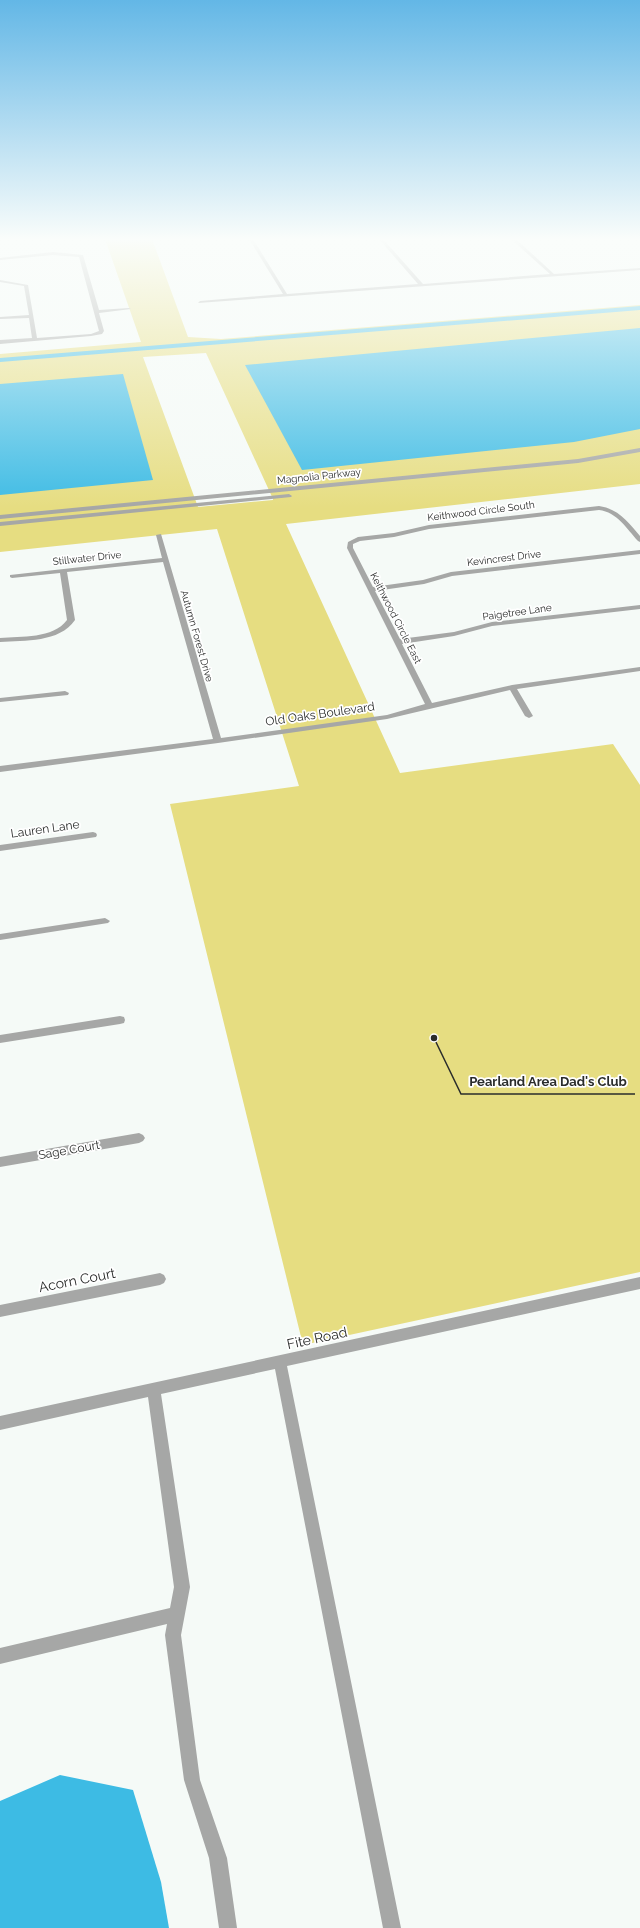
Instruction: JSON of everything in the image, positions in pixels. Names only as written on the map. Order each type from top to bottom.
[{"type":"street","points":[[33,329],[35,339]]},
{"type":"street","points":[[0,342],[100,333],[102,329]]},
{"type":"street","name":"Magnolia Parkway","points":[[0,517],[590,459],[640,450]]},
{"type":"street","name":"Magnolia Parkway","points":[[0,524],[290,496],[596,463],[640,456]]},
{"type":"street","points":[[590,459],[596,463]]},
{"type":"street","points":[[287,489],[290,496]]},
{"type":"street","points":[[149,502],[150,510]]},
{"type":"street","name":"Keithwood Circle South","points":[[355,540],[394,535],[429,527],[599,508],[611,509],[615,511],[640,540]]},
{"type":"street","name":"Autumn Forest Drive","points":[[159,535],[218,741]]},
{"type":"street","name":"Keithwood Circle East","points":[[355,540],[350,543],[350,548],[430,706]]},
{"type":"street","name":"Kevincrest Drive","points":[[371,589],[424,582],[451,574],[640,552]]},
{"type":"street","name":"Stillwater Drive","points":[[12,576],[165,560]]},
{"type":"street","points":[[0,640],[48,634],[61,631],[68,626],[71,620],[63,571]]},
{"type":"street","name":"Paigetree Lane","points":[[398,642],[454,634],[492,624],[640,607]]},
{"type":"street","name":"Old Oaks Boulevard","points":[[0,768],[218,741],[387,717],[512,687],[640,669]]},
{"type":"street","points":[[512,687],[529,716]]},
{"type":"street","points":[[0,700],[65,693]]},
{"type":"street","name":"Lauren Lane","points":[[0,848],[93,835]]},
{"type":"street","points":[[0,937],[105,921]]},
{"type":"street","points":[[0,1039],[120,1020]]},
{"type":"street","name":"Sage Court","points":[[0,1162],[139,1138]]},
{"type":"street","name":"Acorn Court","points":[[0,1311],[160,1278]]},
{"type":"street","name":"Fite Road","points":[[0,1423],[640,1283]]},
{"type":"street","points":[[280,1362],[392,1928]]},
{"type":"street","points":[[154,1389],[182,1587],[172,1635],[192,1780],[218,1858],[228,1928]]},
{"type":"street","points":[[0,1656],[176,1614]]},
{"type":"shaded area","points":[[136,329],[185,329],[188,337],[221,339],[345,329],[640,329],[640,484],[286,524],[400,773],[613,744],[640,785],[640,1272],[303,1345],[170,804],[299,786],[217,529],[0,552],[0,354],[141,342]],"holes":[[[206,353],[273,500],[198,507],[143,357]]]},
{"type":"water","points":[[640,329],[640,429],[574,442],[302,470],[245,365]]},
{"type":"water","points":[[123,374],[153,480],[0,495],[0,384]]},
{"type":"water","points":[[60,1775],[133,1790],[161,1882],[169,1928],[0,1928],[0,1801]]},
{"type":"waterway","points":[[0,360],[382,329]]},
{"type":"place","name":"Pearland Area Dad's Club","points":[[434,1038]]}]
